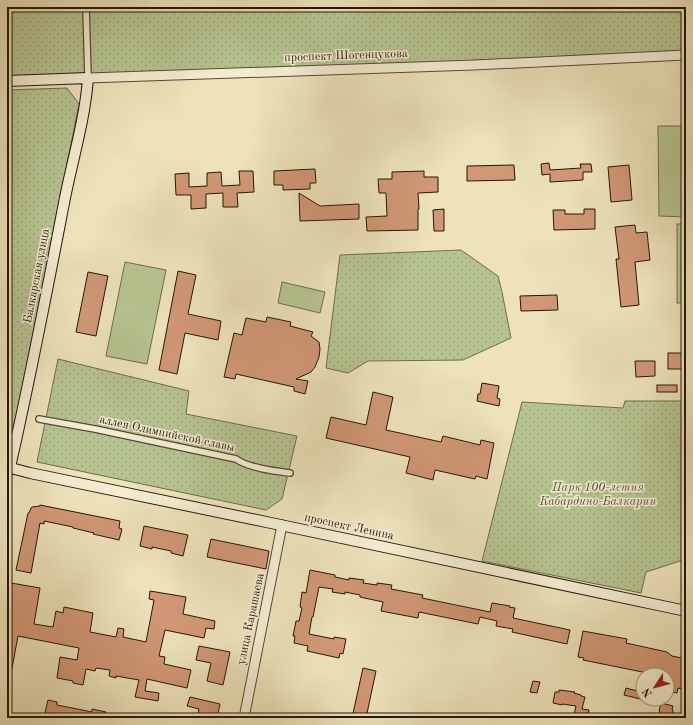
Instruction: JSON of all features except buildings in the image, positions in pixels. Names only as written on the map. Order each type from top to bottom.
[{"type":"main road","name":"проспект Шогенцукова","points":[[7,81],[88,78]]},
{"type":"main road","name":"Балкарская улица","points":[[8,467],[30,377],[69,179],[84,112],[88,78]]},
{"type":"main road","name":"проспект Ленина","points":[[8,467],[37,475],[686,611]]},
{"type":"street","points":[[86,7],[88,78]]},
{"type":"street","name":"проспект Шогенцукова","points":[[88,78],[686,55]]},
{"type":"street","name":"аллея Олимпийской славы","points":[[39,419],[95,429],[236,459],[242,463],[290,474]]},
{"type":"street","name":"Балкарская улица","points":[[7,478],[8,467]]},
{"type":"street","name":"улица Карашаева","points":[[244,718],[282,526]]},
{"type":"green space","points":[[7,7],[686,7],[686,55],[7,81]]},
{"type":"green space","points":[[67,88],[79,104],[13,433],[9,448],[7,449],[7,90]]},
{"type":"green space","points":[[658,126],[686,126],[686,217],[659,216]]},
{"type":"green space","points":[[677,224],[686,224],[686,303],[677,303]]},
{"type":"green space","points":[[461,250],[498,276],[511,338],[463,360],[368,361],[348,373],[326,368],[340,255]]},
{"type":"green space","points":[[125,262],[166,270],[147,364],[106,356]]},
{"type":"green space","points":[[282,282],[325,292],[320,313],[278,303]]},
{"type":"green space","points":[[58,359],[189,391],[186,414],[297,436],[282,499],[266,510],[37,462]]},
{"type":"green space","name":"Парк 100-летия Кабардино-Балкарии","points":[[625,401],[686,401],[686,559],[646,572],[641,593],[482,561],[522,402],[623,408]]}]
